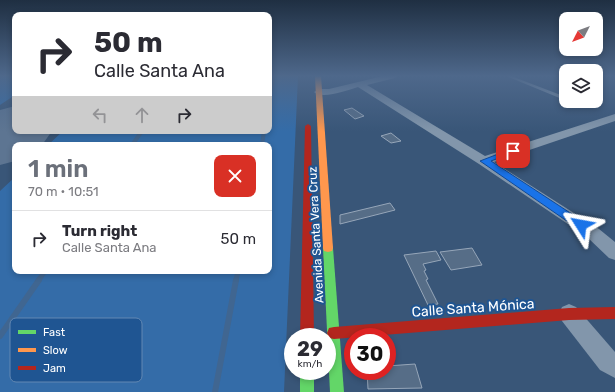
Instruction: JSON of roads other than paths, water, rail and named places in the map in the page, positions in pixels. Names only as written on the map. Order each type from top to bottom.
[{"type":"main road","name":"Avenida Santa Vera Cruz","points":[[319,94],[334,328]]},
{"type":"main road","name":"Avenida Santa Vera Cruz","points":[[307,328],[308,118]]},
{"type":"main road","name":"Calle Santa Mónica","points":[[336,333],[569,314],[615,313]]},
{"type":"main road","name":"Avenida Santa Vera Cruz","points":[[336,372],[337,392]]},
{"type":"main road","points":[[307,380],[307,392]]},
{"type":"street","points":[[376,94],[484,161],[593,233],[615,253]]},
{"type":"street","points":[[484,161],[615,117]]},
{"type":"street","points":[[569,314],[608,362],[615,366]]},
{"type":"waterway","points":[[134,142],[140,134]]},
{"type":"waterway","points":[[262,142],[264,134]]},
{"type":"waterway","points":[[38,281],[43,274]]},
{"type":"waterway","points":[[236,281],[237,274]]},
{"type":"waterway","points":[[13,318],[39,280]]},
{"type":"waterway","points":[[215,392],[236,280]]},
{"type":"waterway","points":[[0,336],[10,322]]}]
